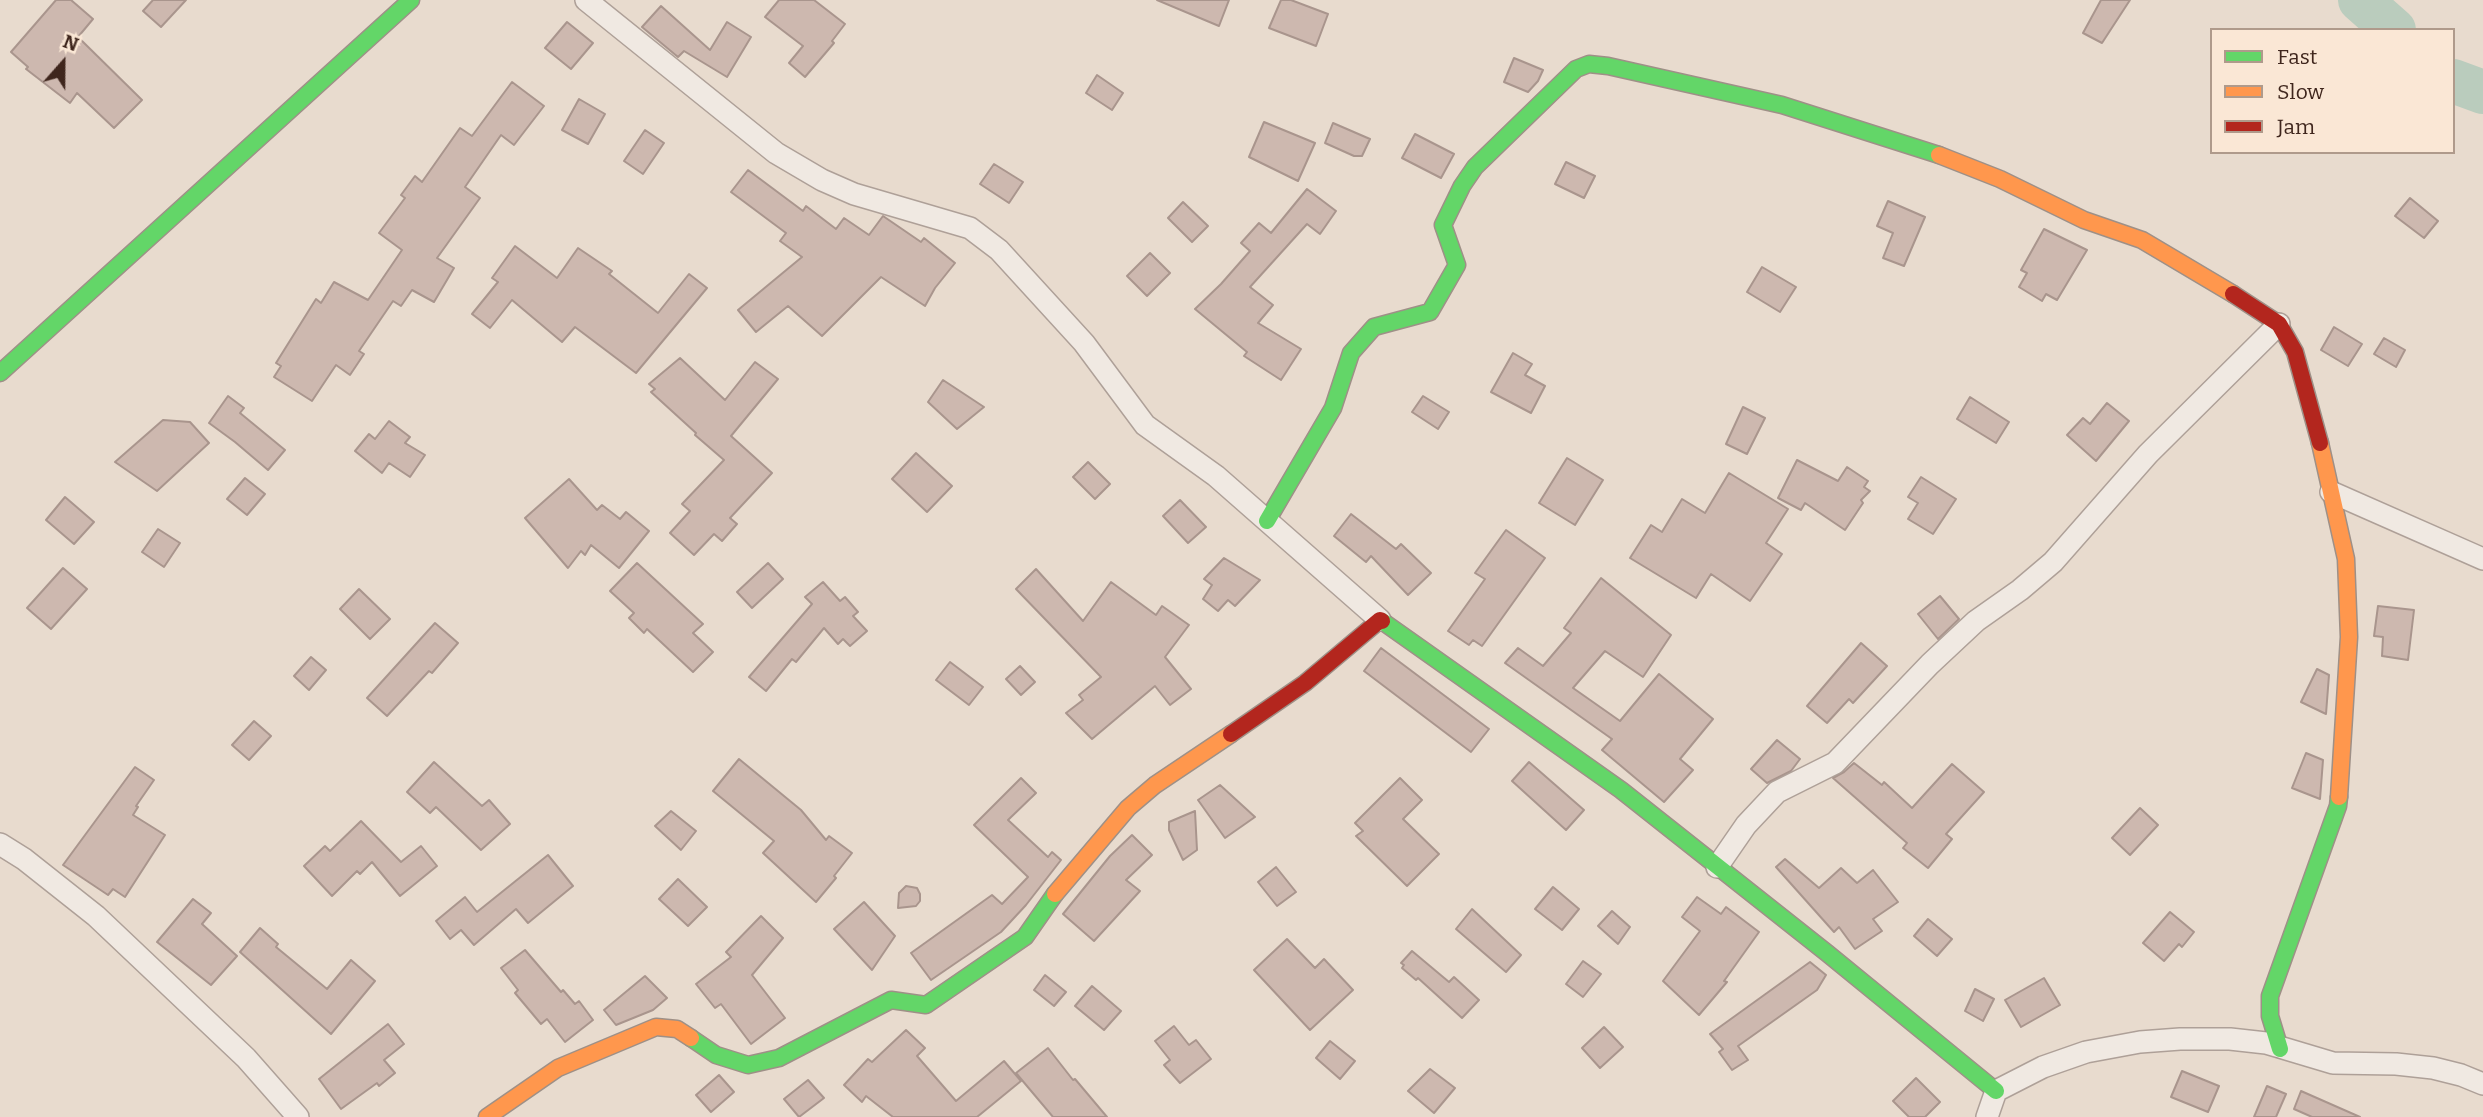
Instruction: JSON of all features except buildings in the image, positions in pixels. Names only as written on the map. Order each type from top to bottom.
[{"type":"main road","points":[[0,373],[411,0]]},
{"type":"main road","points":[[1267,521],[1333,408],[1351,353],[1374,327],[1430,312],[1457,265],[1443,225],[1462,186],[1475,167],[1576,69],[1589,64],[1782,105],[1922,149],[2000,178],[2084,220],[2142,240],[2206,276],[2279,324],[2295,352],[2319,440],[2346,559],[2350,637],[2338,806],[2270,996],[2270,1016],[2280,1049]]},
{"type":"main road","points":[[487,1117],[558,1068],[656,1027],[677,1029],[716,1055],[748,1065],[779,1058],[891,1000],[926,1005],[1025,937],[1059,889],[1128,808],[1305,683],[1380,620],[1621,790],[1996,1091]]},
{"type":"street","points":[[586,0],[776,153],[822,180],[854,194],[970,228],[999,250],[1084,343],[1146,425],[1216,476],[1380,620]]},
{"type":"street","points":[[1717,867],[1746,825],[1777,792],[1835,763],[1930,664],[1976,621],[2020,590],[2053,562],[2148,454],[2279,324]]},
{"type":"street","points":[[2331,492],[2483,559]]},
{"type":"street","points":[[0,844],[24,859],[96,916],[246,1058],[298,1117]]},
{"type":"street","points":[[1987,1117],[1996,1091],[2043,1066],[2086,1052],[2140,1042],[2230,1039],[2266,1043],[2333,1063],[2396,1064],[2433,1068],[2483,1084]]},
{"type":"waterway","points":[[2360,0],[2392,28]]},
{"type":"waterway","points":[[2455,82],[2483,92]]},
{"type":"traffic: fast","points":[[0,373],[411,0]]},
{"type":"traffic: fast","points":[[1267,521],[1333,408],[1351,353],[1374,327],[1430,312],[1457,265],[1443,225],[1462,186],[1475,167],[1576,69],[1589,64],[1608,66],[1782,105],[1939,155]]},
{"type":"traffic: fast","points":[[1382,621],[1621,790],[1996,1091]]},
{"type":"traffic: fast","points":[[2280,1049],[2270,1016],[2270,996],[2339,797]]},
{"type":"traffic: fast","points":[[691,1038],[716,1055],[748,1065],[779,1058],[891,1000],[926,1005],[1025,937],[1055,894]]},
{"type":"traffic: slow","points":[[1939,155],[2000,179],[2084,220],[2142,240],[2233,294]]},
{"type":"traffic: slow","points":[[2320,443],[2346,559],[2349,637],[2339,797]]},
{"type":"traffic: slow","points":[[1055,894],[1128,808],[1155,785],[1231,734]]},
{"type":"traffic: slow","points":[[487,1117],[558,1068],[656,1027],[677,1029],[691,1038]]},
{"type":"traffic: jam","points":[[2233,294],[2279,324],[2295,352],[2320,443]]},
{"type":"traffic: jam","points":[[1231,734],[1305,683],[1382,621]]}]
